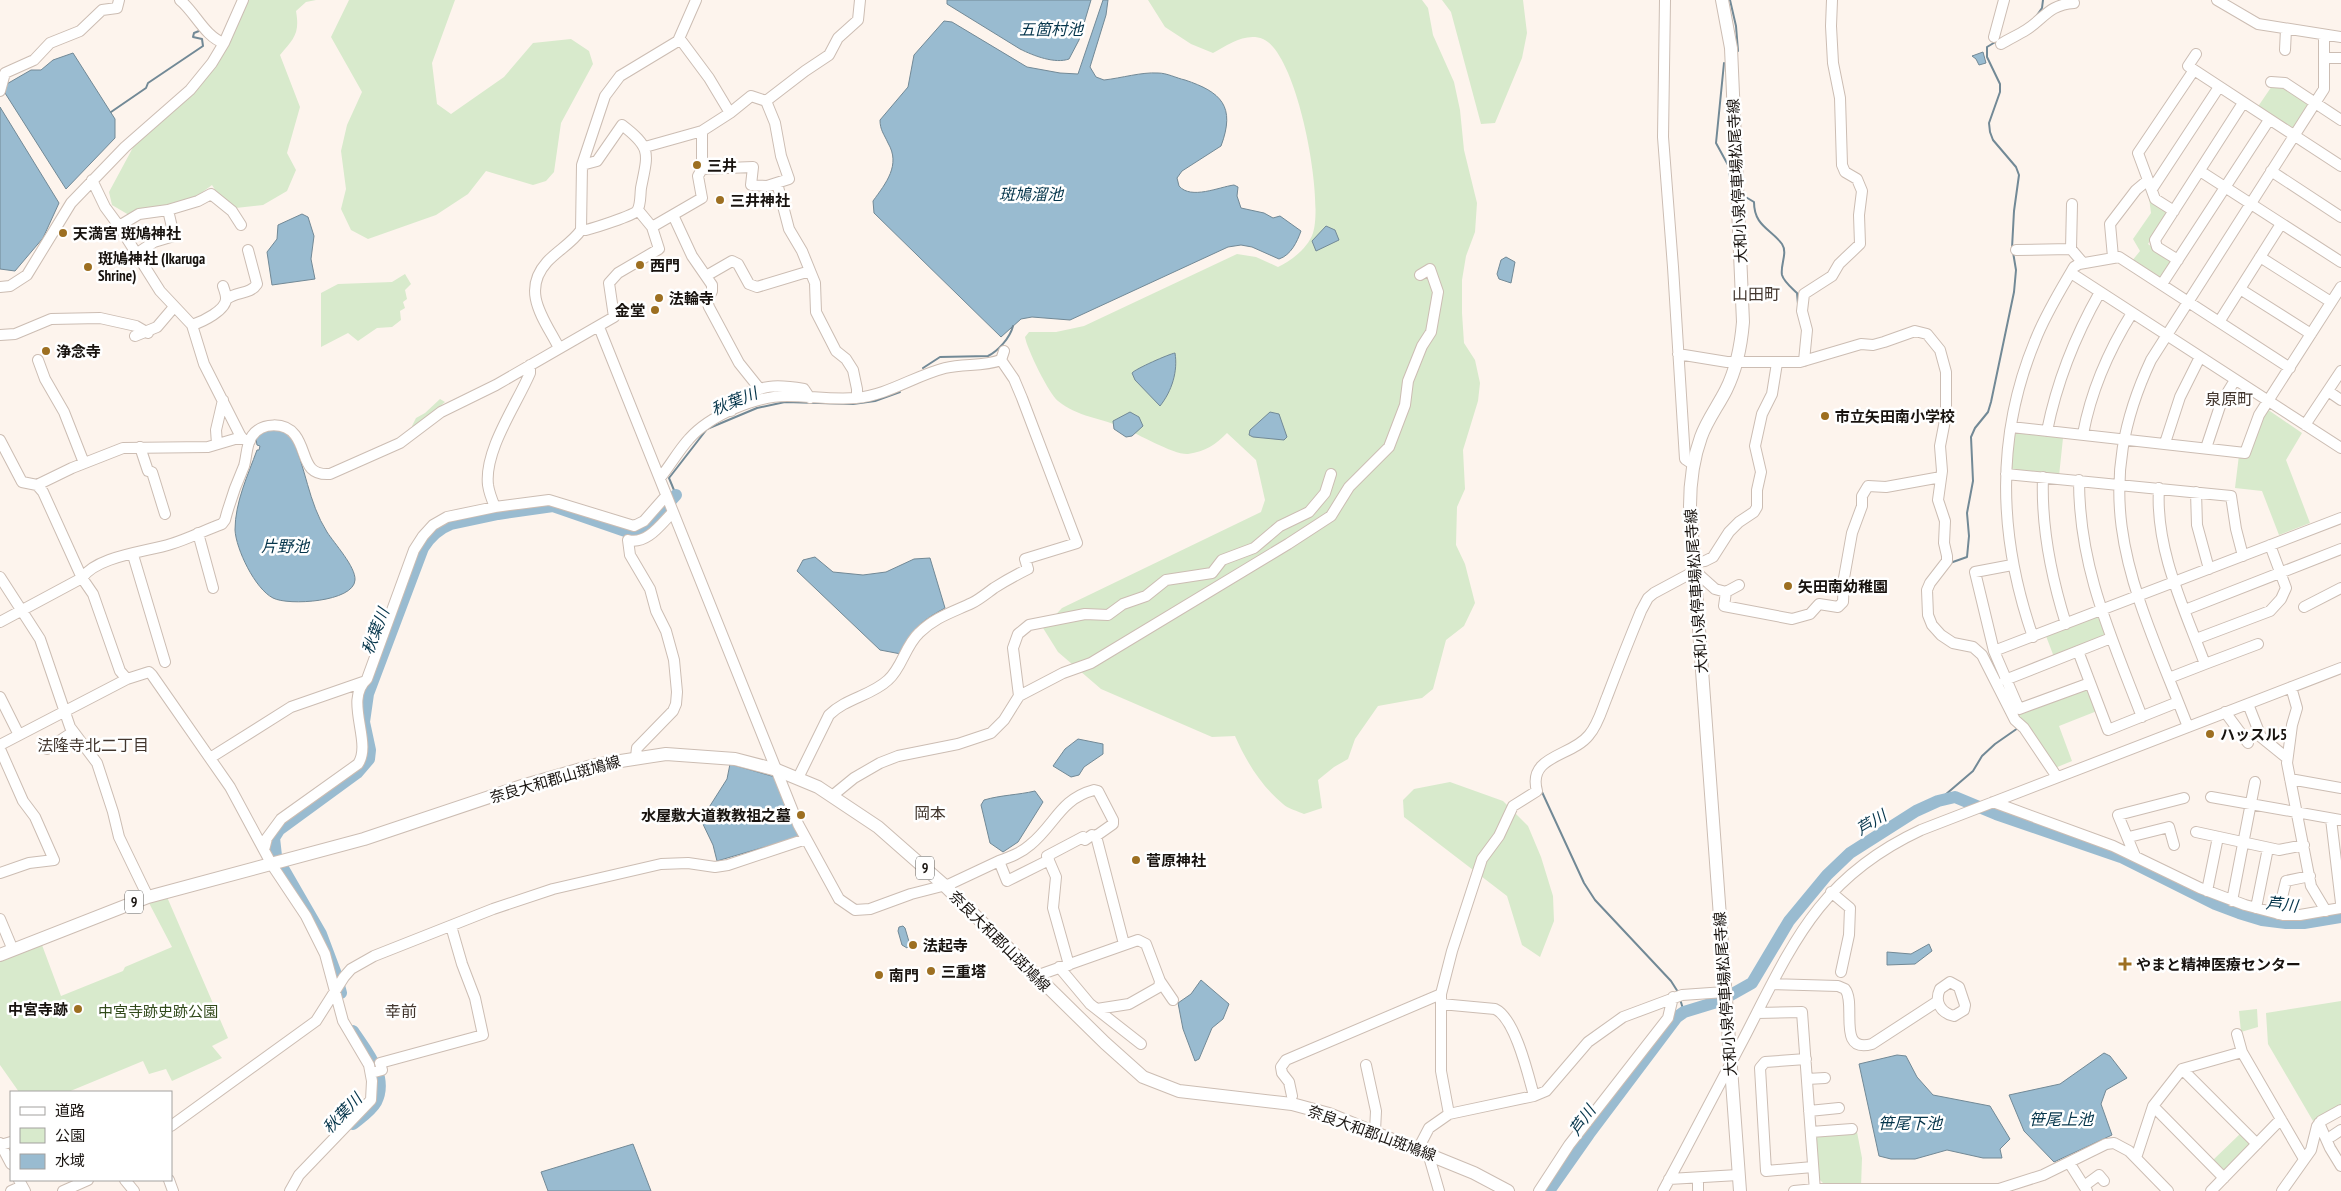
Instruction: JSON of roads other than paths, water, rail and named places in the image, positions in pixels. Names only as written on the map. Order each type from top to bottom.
[{"type":"main road","name":"大和小泉停車場松尾寺線","points":[[1722,0],[1731,48],[1743,308],[1742,335],[1737,362],[1727,388],[1701,436],[1694,465],[1690,506],[1740,1191]]},
{"type":"main road","name":"奈良大和郡山斑鳩線","points":[[0,955],[148,897],[182,886],[272,865],[364,839],[525,785],[595,765],[666,754],[735,759],[777,770],[798,778],[832,796],[901,846],[1143,1077],[1179,1091],[1292,1104],[1329,1114],[1423,1151],[1474,1173],[1508,1191]]},
{"type":"street","points":[[1,93],[5,73],[34,60],[50,43],[80,31],[102,10],[117,8],[119,0]]},
{"type":"street","points":[[180,0],[188,6],[216,40],[224,43]]},
{"type":"street","points":[[0,287],[10,286],[27,275],[71,202],[125,147],[190,90],[212,63],[224,43],[242,0]]},
{"type":"street","points":[[559,348],[536,304],[535,290],[541,271],[581,230],[582,165],[587,144],[610,87],[620,76],[680,39],[696,0]]},
{"type":"street","points":[[766,101],[829,55],[838,38],[858,20],[860,0]]},
{"type":"street","points":[[1665,0],[1663,138],[1685,459],[1694,465]]},
{"type":"street","points":[[1804,361],[1807,330],[1802,314],[1804,294],[1832,276],[1839,264],[1857,248],[1860,241],[1861,186],[1857,179],[1845,172],[1842,165],[1840,98],[1833,63],[1830,26],[1832,0]]},
{"type":"street","points":[[2004,0],[1998,40],[2026,30],[2046,12],[2074,3],[2073,0]]},
{"type":"street","points":[[2217,0],[2258,24],[2341,37]]},
{"type":"street","points":[[2285,50],[2286,29]]},
{"type":"street","points":[[2188,727],[2137,596],[2128,567],[2119,522],[2118,484],[2124,438],[2142,379],[2166,335],[2324,90],[2324,35]]},
{"type":"street","points":[[680,39],[709,78],[730,113]]},
{"type":"street","points":[[2196,54],[2188,66],[2341,166]]},
{"type":"street","points":[[2324,58],[2341,58]]},
{"type":"street","points":[[2174,211],[2155,199],[2138,153],[2194,70]]},
{"type":"street","points":[[2271,82],[2285,83],[2341,120]]},
{"type":"street","points":[[2113,257],[2110,224],[2136,190],[2150,184],[2219,87]]},
{"type":"street","points":[[645,147],[702,131],[730,113],[751,96],[766,101],[775,123],[781,156],[789,179],[767,186],[751,185],[753,167],[702,168]]},
{"type":"street","points":[[2178,260],[2157,247],[2155,240],[2244,103]]},
{"type":"street","points":[[2162,284],[2269,120]]},
{"type":"street","points":[[581,230],[631,216],[638,210],[646,172],[645,147],[640,139],[622,125],[597,161],[582,165]]},
{"type":"street","points":[[652,227],[702,198],[698,176],[702,168],[702,131]]},
{"type":"street","points":[[2200,171],[2341,262]]},
{"type":"street","points":[[2271,171],[2341,217]]},
{"type":"street","points":[[0,622],[82,578],[101,563],[173,544],[225,520],[232,492],[244,465],[247,440],[223,400],[201,357],[192,325],[160,291],[105,207],[92,180]]},
{"type":"street","points":[[777,183],[789,229],[815,283],[816,312],[836,351],[846,359],[853,370],[857,398]]},
{"type":"street","points":[[119,226],[139,214],[168,210],[198,201],[211,194],[232,212],[242,225]]},
{"type":"street","points":[[2072,204],[2071,249],[2083,263]]},
{"type":"street","points":[[136,254],[154,242],[174,236],[168,210]]},
{"type":"street","points":[[0,440],[22,482],[37,485],[84,463],[123,448],[194,448],[235,439],[247,440],[262,428],[274,425],[283,426],[295,435],[307,464],[313,470],[330,474],[400,443],[441,412],[496,385],[614,318],[609,283],[618,273],[659,249],[652,227],[638,210]]},
{"type":"street","points":[[673,215],[692,256],[712,285],[712,291],[707,301],[709,307],[732,351],[759,388]]},
{"type":"street","points":[[2219,322],[2281,224]]},
{"type":"street","points":[[2016,250],[2071,249]]},
{"type":"street","points":[[192,325],[203,321],[224,306],[232,294],[252,290],[257,284],[248,250]]},
{"type":"street","points":[[2033,637],[2020,600],[2012,565],[2006,512],[2006,474],[2011,427],[2019,388],[2035,341],[2053,302],[2074,267],[2083,263],[2119,257],[2290,368]]},
{"type":"street","points":[[2260,257],[2331,302]]},
{"type":"street","points":[[706,276],[732,261],[738,264],[749,284],[757,287],[810,271]]},
{"type":"street","points":[[832,796],[854,778],[880,763],[898,756],[958,744],[991,734],[1004,720],[1019,696],[1063,674],[1091,663],[1331,516],[1349,487],[1389,447],[1405,405],[1408,380],[1422,346],[1431,332],[1438,292],[1430,269],[1420,275]]},
{"type":"street","points":[[2071,273],[2341,448]]},
{"type":"street","points":[[223,286],[227,299]]},
{"type":"street","points":[[2011,427],[2124,438],[2245,453],[2254,427],[2268,401],[2341,287]]},
{"type":"street","points":[[2240,289],[2311,334]]},
{"type":"street","points":[[2047,430],[2058,387],[2072,346],[2100,292]]},
{"type":"street","points":[[135,336],[148,333],[157,327],[174,308]]},
{"type":"street","points":[[2083,434],[2090,405],[2103,368],[2119,334],[2132,313]]},
{"type":"street","points":[[0,335],[15,334],[51,319],[100,318],[136,326],[148,333]]},
{"type":"street","points":[[599,327],[777,770],[806,839],[839,899],[855,910],[870,909],[911,894],[950,884],[1030,846],[1066,803],[1094,790],[1098,792],[1113,820],[1113,824],[1096,836],[1085,840],[1083,837],[1047,856],[1057,883],[1052,902],[1054,916],[1064,966],[1084,998],[1141,1044]]},
{"type":"street","points":[[1678,354],[1737,362],[1777,363],[1804,361],[1856,345],[1884,342],[1915,331],[1926,334],[1940,350],[1946,372],[1946,414],[1940,446],[1941,477],[1938,500],[1945,521],[1944,544],[1947,556],[1946,561],[1927,590],[1926,599],[1929,620],[1937,632],[1946,639],[1973,647],[1982,655],[2015,720],[2024,728],[2057,777]]},
{"type":"street","points":[[660,478],[693,435],[708,423],[731,411],[770,397],[857,398],[896,388],[946,368],[981,365],[1002,356],[1014,379],[1077,543],[1025,559],[1028,569],[992,589],[972,603],[946,613],[926,627],[910,644],[897,670],[890,679],[880,687],[837,708],[829,715],[798,778]]},
{"type":"street","points":[[2165,443],[2180,397],[2200,357]]},
{"type":"street","points":[[38,360],[45,379],[64,412],[84,463]]},
{"type":"street","points":[[1449,1114],[1441,1071],[1441,999],[1460,923],[1480,866],[1500,836],[1513,806],[1537,790],[1535,774],[1539,767],[1550,759],[1578,746],[1594,729],[1641,611],[1648,598],[1694,566],[1713,557],[1729,532],[1739,522],[1752,514],[1757,507],[1757,490],[1761,472],[1755,446],[1762,414],[1772,394],[1777,363]]},
{"type":"street","points":[[494,507],[488,486],[489,468],[506,420],[530,373],[530,365]]},
{"type":"street","points":[[2306,425],[2341,371]]},
{"type":"street","points":[[2206,448],[2221,403],[2235,380]]},
{"type":"street","points":[[731,411],[736,399],[759,388],[790,386],[804,389],[810,398]]},
{"type":"street","points":[[2328,391],[2341,400]]},
{"type":"street","points":[[217,444],[216,430],[223,400]]},
{"type":"street","points":[[140,447],[148,471],[152,472],[165,514]]},
{"type":"street","points":[[1019,696],[1013,648],[1018,634],[1023,629],[1029,625],[1085,614],[1108,615],[1123,604],[1146,596],[1166,580],[1212,573],[1222,560],[1254,548],[1280,526],[1309,512],[1325,492],[1331,474]]},
{"type":"street","points":[[2006,474],[2231,496],[2236,529],[2243,556]]},
{"type":"street","points":[[1726,592],[1724,606],[1792,619],[1810,614],[1818,604],[1838,607],[1843,602],[1844,578],[1852,533],[1862,506],[1862,496],[1868,486],[1886,487],[1941,477]]},
{"type":"street","points":[[2043,477],[2042,508],[2048,554],[2054,585],[2066,624]]},
{"type":"street","points":[[2079,480],[2084,546],[2101,610],[2142,717]]},
{"type":"street","points":[[37,485],[43,492],[82,578],[93,594],[115,662],[127,679]]},
{"type":"street","points":[[2159,488],[2160,526],[2175,582],[2205,664]]},
{"type":"street","points":[[2196,492],[2197,524],[2208,569]]},
{"type":"street","points":[[264,850],[266,838],[281,819],[358,764],[361,759],[362,746],[358,719],[358,698],[363,682],[370,673],[414,550],[433,524],[447,517],[494,507],[549,500],[634,526],[644,521],[667,497]]},
{"type":"street","points":[[636,758],[637,748],[673,711],[677,692],[674,660],[666,631],[656,611],[650,589],[630,555],[628,540],[634,541],[648,537],[672,511]]},
{"type":"street","points":[[1994,652],[2341,518]]},
{"type":"street","points":[[198,534],[213,588]]},
{"type":"street","points":[[2196,639],[2270,611],[2281,599],[2286,588],[2270,546]]},
{"type":"street","points":[[2185,610],[2341,549]]},
{"type":"street","points":[[133,555],[165,662]]},
{"type":"street","points":[[2012,565],[1975,572],[1994,652],[2005,680],[2020,709],[2090,683]]},
{"type":"street","points":[[1694,566],[1715,590],[1726,592],[1739,584]]},
{"type":"street","points":[[0,577],[40,639],[73,732],[94,756],[113,812],[119,837],[148,897]]},
{"type":"street","points":[[2304,607],[2341,588]]},
{"type":"street","points":[[2005,680],[2112,638]]},
{"type":"street","points":[[2169,678],[2258,644]]},
{"type":"street","points":[[2078,651],[2108,730],[2178,702]]},
{"type":"street","points":[[1663,1191],[1756,1013],[1801,932],[1831,892],[1856,868],[1890,845],[1921,830],[2341,668]]},
{"type":"street","points":[[0,745],[64,710],[127,679],[149,672],[242,806],[272,865],[317,937],[325,954],[343,1021],[366,1058],[373,1091],[371,1100],[299,1174],[290,1191]]},
{"type":"street","points":[[210,758],[291,707],[363,682]]},
{"type":"street","points":[[2291,687],[2297,708],[2292,725],[2287,758],[2290,779],[2312,886],[2326,911]]},
{"type":"street","points":[[0,697],[19,735]]},
{"type":"street","points":[[2248,704],[2261,737],[2287,758]]},
{"type":"street","points":[[2225,712],[2248,744]]},
{"type":"street","points":[[47,749],[73,732]]},
{"type":"street","points":[[0,749],[23,801],[35,817],[54,860],[30,863],[0,873]]},
{"type":"street","points":[[2290,779],[2341,788]]},
{"type":"street","points":[[2232,901],[2255,782]]},
{"type":"street","points":[[2211,796],[2336,820],[2341,903]]},
{"type":"street","points":[[2134,856],[2129,838],[2118,815],[2184,798]]},
{"type":"street","points":[[1990,803],[2134,856],[2232,901],[2278,914],[2300,915],[2341,908]]},
{"type":"street","points":[[2129,838],[2169,827],[2174,845]]},
{"type":"street","points":[[2196,832],[2279,850],[2304,845]]},
{"type":"street","points":[[1096,836],[1124,944]]},
{"type":"street","points":[[2207,891],[2218,836]]},
{"type":"street","points":[[172,1125],[316,1021],[324,1012],[335,990],[351,969],[374,956],[513,902],[553,889],[661,864],[688,863],[715,867],[728,865],[806,839]]},
{"type":"street","points":[[2256,908],[2268,848]]},
{"type":"street","points":[[999,861],[1007,881],[1049,860]]},
{"type":"street","points":[[2278,914],[2286,881],[2310,876]]},
{"type":"street","points":[[1831,892],[1850,908],[1849,935],[1841,972]]},
{"type":"street","points":[[0,919],[13,950]]},
{"type":"street","points":[[370,1072],[382,1070],[380,1063],[484,1035],[475,998],[462,964],[451,926]]},
{"type":"street","points":[[1036,976],[1136,939],[1144,942],[1160,981],[1173,1000]]},
{"type":"street","points":[[1097,1009],[1129,1004],[1159,987],[1160,981]]},
{"type":"street","points":[[1772,984],[1838,986],[1845,990],[1850,1000],[1849,1028],[1851,1038],[1857,1044],[1865,1046],[1872,1044],[1938,1001]]},
{"type":"street","points":[[1439,1191],[1423,1151],[1429,1128],[1449,1114],[1534,1096],[1546,1091],[1588,1042],[1623,1017],[1677,996],[1725,992]]},
{"type":"street","points":[[1539,1191],[1569,1145],[1668,1018],[1677,996]]},
{"type":"street","points":[[1292,1096],[1289,1082],[1282,1073],[1281,1067],[1286,1060],[1441,999],[1503,1012],[1520,1047],[1534,1096]]},
{"type":"street","points":[[1756,1013],[1802,1012],[1815,1190]]},
{"type":"street","points":[[2237,1034],[2242,1052],[2304,1159]]},
{"type":"street","points":[[2136,1158],[2153,1106],[2182,1069],[2242,1052]]},
{"type":"street","points":[[1806,1059],[1765,1062],[1760,1068],[1766,1171],[1813,1167]]},
{"type":"street","points":[[1366,1065],[1376,1112],[1375,1131]]},
{"type":"street","points":[[2182,1069],[2257,1144]]},
{"type":"street","points":[[1807,1079],[1825,1078]]},
{"type":"street","points":[[2153,1106],[2224,1178]]},
{"type":"street","points":[[1809,1111],[1839,1108]]},
{"type":"street","points":[[2282,1191],[2311,1150],[2319,1122],[2341,1110]]},
{"type":"street","points":[[2211,1191],[2281,1119]]},
{"type":"street","points":[[2319,1122],[2330,1148],[2341,1166]]},
{"type":"street","points":[[1811,1132],[1852,1129]]},
{"type":"street","points":[[4,1143],[10,1161]]},
{"type":"street","points":[[1794,1191],[1996,1190],[2043,1175],[2070,1164],[2106,1144],[2114,1143],[2120,1144],[2136,1158],[2168,1191]]},
{"type":"street","points":[[2070,1164],[2085,1189],[2099,1175],[2104,1181]]},
{"type":"street","points":[[1669,1179],[1738,1175]]},
{"type":"street","points":[[1698,1178],[1698,1191]]},
{"type":"street","points":[[62,1191],[86,1181]]},
{"type":"street","points":[[126,1181],[134,1191]]},
{"type":"street","points":[[11,1191],[22,1185]]},
{"type":"water","name":"五箇村池","points":[[947,0],[1091,0],[1079,40],[1069,59],[1057,61],[1038,57],[1020,49],[947,4]]},
{"type":"water","name":"斑鳩溜池","points":[[1103,0],[1108,0],[1106,15],[1090,67],[1096,77],[1104,80],[1145,73],[1168,75],[1208,90],[1222,102],[1226,111],[1227,120],[1221,146],[1182,171],[1177,178],[1179,186],[1191,192],[1205,192],[1234,185],[1238,187],[1237,196],[1241,208],[1264,213],[1273,218],[1280,216],[1301,231],[1290,251],[1279,259],[1252,247],[1241,245],[1228,247],[1070,320],[1032,317],[1021,319],[1001,337],[874,213],[873,201],[887,181],[893,159],[892,151],[881,129],[880,120],[908,87],[914,55],[944,21],[952,22],[1027,67],[1078,74]]},
{"type":"water","points":[[1983,52],[1986,63],[1979,65],[1972,56]]},
{"type":"water","points":[[73,53],[115,119],[115,138],[66,189],[5,93],[5,85],[31,70],[41,70],[53,60]]},
{"type":"water","points":[[0,107],[59,203],[43,238],[15,271],[0,269]]},
{"type":"water","points":[[302,214],[308,217],[314,236],[311,259],[315,279],[272,285],[267,252],[277,239],[278,225]]},
{"type":"water","points":[[1326,226],[1335,230],[1339,240],[1316,251],[1312,241]]},
{"type":"water","points":[[1506,257],[1515,262],[1511,283],[1499,279],[1497,274],[1501,260]]},
{"type":"water","points":[[1175,353],[1176,367],[1173,381],[1168,394],[1160,406],[1135,380],[1132,373],[1139,368]]},
{"type":"water","points":[[1130,412],[1139,417],[1143,426],[1132,436],[1126,437],[1114,429],[1113,421]]},
{"type":"water","points":[[1270,412],[1279,414],[1287,437],[1284,440],[1249,435],[1250,430]]},
{"type":"water","name":"片野池","points":[[270,428],[279,428],[291,436],[315,509],[327,532],[352,569],[355,580],[352,587],[344,593],[305,602],[292,602],[273,598],[253,578],[243,557],[235,530],[237,509],[246,479],[257,450],[259,450],[260,446],[257,445],[256,439]]},
{"type":"water","points":[[815,557],[833,572],[863,575],[886,572],[914,559],[930,558],[945,608],[918,626],[901,654],[880,650],[797,571],[803,560]]},
{"type":"water","points":[[1078,739],[1103,744],[1103,754],[1084,767],[1079,775],[1071,777],[1053,766],[1065,749]]},
{"type":"water","points":[[730,764],[775,777],[799,837],[717,861],[713,845],[701,820],[727,779]]},
{"type":"water","points":[[1035,791],[1043,802],[1018,842],[1003,852],[990,843],[981,805],[984,800],[990,798]]},
{"type":"water","points":[[903,926],[910,945],[907,948],[902,945],[898,931],[899,927]]},
{"type":"water","points":[[1929,944],[1932,951],[1915,964],[1887,965],[1887,952],[1911,954]]},
{"type":"water","points":[[1201,980],[1229,1004],[1223,1019],[1212,1028],[1199,1059],[1195,1061],[1183,1029],[1178,1003],[1191,994]]},
{"type":"water","name":"笹尾上池","points":[[2104,1053],[2110,1056],[2127,1078],[2106,1090],[2101,1104],[2112,1135],[2054,1162],[2024,1131],[2009,1095],[2060,1084]]},
{"type":"water","name":"笹尾下池","points":[[1897,1055],[1906,1056],[1917,1077],[1933,1095],[1990,1106],[2010,1139],[2000,1149],[2002,1158],[1983,1158],[1947,1150],[1915,1159],[1891,1159],[1879,1156],[1859,1064]]},
{"type":"water","points":[[633,1144],[651,1191],[548,1191],[541,1172]]},
{"type":"waterway","points":[[1730,0],[1736,26],[1738,51]]},
{"type":"waterway","points":[[2035,18],[2042,8],[2043,0]]},
{"type":"waterway","points":[[111,112],[146,88],[148,83],[203,46],[202,39],[193,37],[194,33],[199,31]]},
{"type":"waterway","points":[[1997,41],[1987,47],[1987,57],[2000,84],[2000,92],[1989,123],[1993,140],[2016,167],[2019,175],[2014,211],[2012,248]]},
{"type":"waterway","points":[[1724,63],[1716,143],[1728,165],[1730,177]]},
{"type":"waterway","points":[[1744,196],[1754,202],[1760,222],[1782,244],[1784,248],[1782,275],[1797,293],[1798,304]]},
{"type":"waterway","points":[[1950,563],[1967,557],[1969,536],[1967,513],[1973,481],[1971,437],[1975,428],[1988,412],[1991,402],[2014,292],[2016,270],[2013,252]]},
{"type":"waterway","name":"秋葉川","points":[[923,368],[940,357],[988,356],[1003,344],[1013,326]]},
{"type":"waterway","name":"秋葉川","points":[[676,495],[669,478],[707,429],[757,408],[785,402],[853,404],[875,401],[900,392]]},
{"type":"waterway","name":"秋葉川","points":[[341,993],[321,934],[276,856],[274,838],[279,830],[357,773],[369,759],[370,750],[364,722],[368,694],[423,548],[438,531],[451,524],[498,514],[553,506],[634,534],[644,530],[676,495]]},
{"type":"waterway","points":[[1938,801],[1973,771],[1982,756],[1995,744],[2018,728]]},
{"type":"waterway","points":[[1542,792],[1584,883],[1595,900],[1671,981],[1678,992]]},
{"type":"waterway","name":"芦川","points":[[1549,1191],[1589,1134],[1677,1017],[1684,1012],[1720,1001],[1752,983],[1789,921],[1827,875],[1850,853],[1916,811],[1938,801],[1955,797],[1996,814],[2121,857],[2215,904],[2262,920],[2304,923],[2341,917]]},
{"type":"waterway","points":[[1680,999],[1684,1012]]},
{"type":"waterway","name":"秋葉川","points":[[353,1031],[374,1064],[380,1083],[376,1102],[353,1124]]},
{"type":"place","name":"三井","points":[[697,165]]},
{"type":"place","name":"三井神社","points":[[720,200]]},
{"type":"place","name":"天満宮 斑鳩神社","points":[[63,233]]},
{"type":"place","name":"西門","points":[[640,265]]},
{"type":"place","name":"斑鳩神社 (Ikaruga Shrine)","points":[[88,267]]},
{"type":"place","name":"法輪寺","points":[[659,298]]},
{"type":"place","name":"金堂","points":[[655,310]]},
{"type":"place","name":"浄念寺","points":[[46,351]]},
{"type":"place","name":"市立矢田南小学校","points":[[1825,416]]},
{"type":"place","name":"矢田南幼稚園","points":[[1788,586]]},
{"type":"place","name":"ハッスル5","points":[[2210,734]]},
{"type":"place","name":"水屋敷大道教教祖之墓","points":[[801,815]]},
{"type":"place","name":"菅原神社","points":[[1136,860]]},
{"type":"place","name":"法起寺","points":[[913,945]]},
{"type":"place","name":"やまと精神医療センター","points":[[2125,964]]},
{"type":"place","name":"三重塔","points":[[931,971]]},
{"type":"place","name":"南門","points":[[879,975]]},
{"type":"place","name":"中宮寺跡","points":[[78,1009]]},
{"type":"district","name":"山田町","points":[[1756,294]]},
{"type":"district","name":"泉原町","points":[[2229,399]]},
{"type":"district","name":"法隆寺北二丁目","points":[[93,745]]},
{"type":"district","name":"岡本","points":[[930,813]]},
{"type":"district","name":"幸前","points":[[401,1011]]},
{"type":"park label","name":"中宮寺跡史跡公園","points":[[158,1011]]}]
